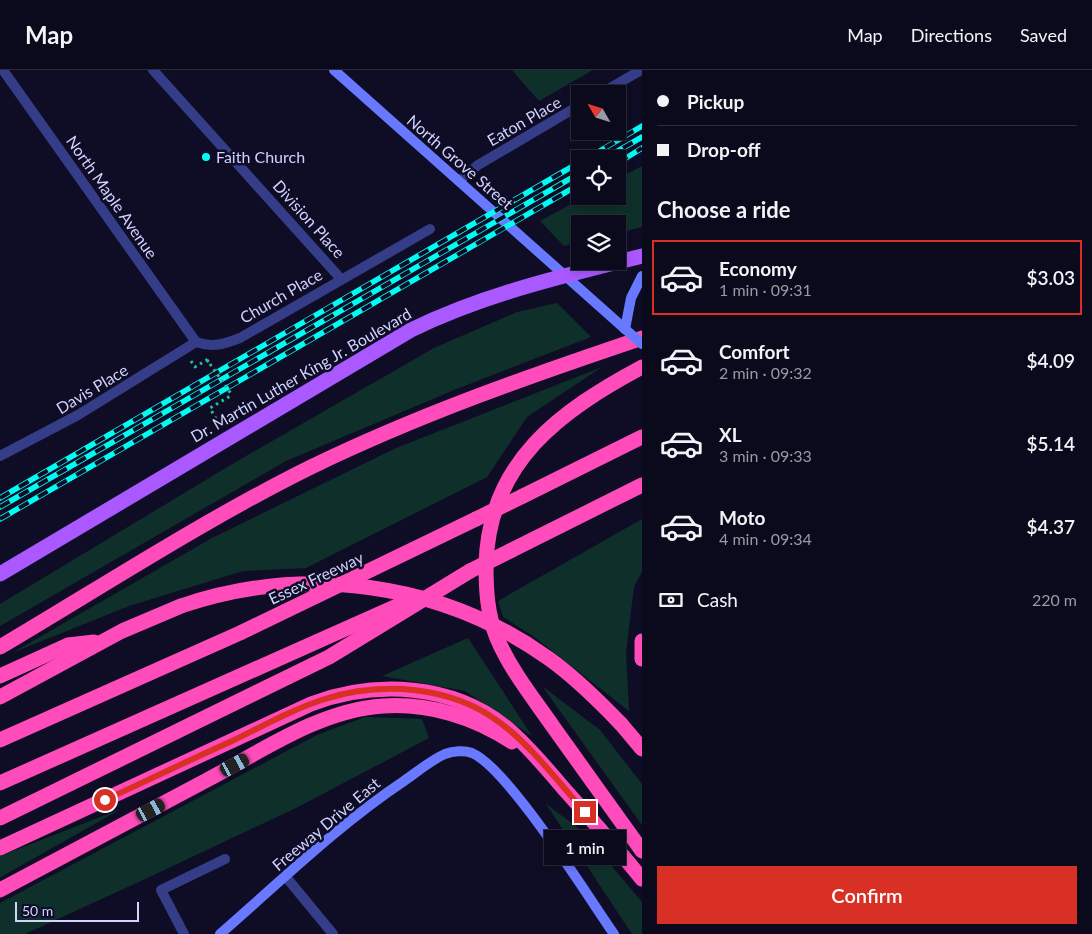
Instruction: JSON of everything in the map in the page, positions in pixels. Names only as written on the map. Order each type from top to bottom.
[{"type":"highway","points":[[0,647],[242,503],[311,468],[454,404],[642,338]]},
{"type":"highway","points":[[642,367],[564,415],[529,447],[502,490],[493,514],[488,540],[486,582],[492,623],[510,663],[642,851]]},
{"type":"highway","name":"Essex Freeway","points":[[0,740],[240,633],[642,437]]},
{"type":"highway","points":[[0,783],[321,641],[470,571],[642,485]]},
{"type":"highway","points":[[0,818],[329,657],[470,571]]},
{"type":"highway","points":[[0,696],[150,617],[181,606],[235,590],[296,583],[355,585],[413,595],[471,615],[524,642],[571,676],[621,724],[642,749]]},
{"type":"highway","points":[[0,676],[68,645],[103,641]]},
{"type":"highway","points":[[642,641],[642,660]]},
{"type":"highway","points":[[0,848],[298,710],[324,700],[354,692],[382,689],[411,690],[462,702],[498,721],[519,739],[547,769],[642,879]]},
{"type":"highway","points":[[0,890],[287,737],[328,718],[355,710],[398,706],[424,707],[449,713],[496,732],[518,746],[547,769]]},
{"type":"main road","name":"Dr. Martin Luther King Jr. Boulevard","points":[[0,574],[411,330],[470,304],[642,256]]},
{"type":"street","name":"North Maple Avenue","points":[[3,70],[196,342]]},
{"type":"street","name":"Division Place","points":[[153,70],[341,278]]},
{"type":"street","name":"North Grove Street","points":[[334,70],[642,344]]},
{"type":"street","points":[[615,85],[641,70]]},
{"type":"street","name":"Eaton Place","points":[[459,181],[478,165],[571,111]]},
{"type":"street","name":"Church Place","points":[[196,342],[208,346],[222,345],[240,338],[430,228]]},
{"type":"street","points":[[625,329],[631,298],[642,276]]},
{"type":"street","name":"Davis Place","points":[[0,456],[78,416],[196,342]]},
{"type":"street","name":"Freeway Drive East","points":[[220,934],[372,802],[441,756],[460,752],[473,754],[480,758],[508,785],[614,934]]},
{"type":"street","points":[[184,934],[161,890],[225,859]]},
{"type":"street","points":[[286,877],[333,934]]},
{"type":"path","points":[[193,364],[195,367],[207,360],[232,395],[210,408],[216,418]]},
{"type":"green space","points":[[512,70],[593,70],[539,101]]},
{"type":"green space","points":[[642,166],[642,227],[626,231],[626,215],[571,215],[571,244],[564,246],[540,221],[571,204],[626,205],[626,175]]},
{"type":"green space","points":[[557,303],[591,337],[454,390],[286,461],[0,626],[0,604],[234,463],[434,348],[517,312]]},
{"type":"green space","points":[[602,367],[527,417],[487,477],[306,568],[243,571],[129,606],[12,653],[212,538],[396,448]]},
{"type":"green space","points":[[642,519],[642,571],[634,587],[626,652],[629,711],[533,636],[503,617],[498,601]]},
{"type":"green space","points":[[468,638],[532,736],[465,691],[382,676]]},
{"type":"green space","points":[[542,686],[600,730],[642,784],[642,825]]},
{"type":"green space","points":[[365,717],[422,719],[429,738],[296,808],[25,934],[0,934],[0,903],[317,735]]},
{"type":"green space","points":[[546,804],[581,830],[642,902],[642,934],[632,934]]},
{"type":"green space","points":[[121,809],[1,877],[0,878],[0,856]]},
{"type":"railway","points":[[601,150],[642,126]]},
{"type":"railway","points":[[620,150],[642,137]]},
{"type":"railway","points":[[626,158],[642,148]]},
{"type":"railway","points":[[0,498],[571,167]]},
{"type":"railway","points":[[0,507],[571,178]]},
{"type":"railway","points":[[0,519],[571,189]]},
{"type":"place","name":"Faith Church","points":[[206,157]]},
{"type":"route","points":[[105,800],[311,704],[354,692],[397,689],[436,694],[462,702],[498,721],[529,749],[585,812]]}]
